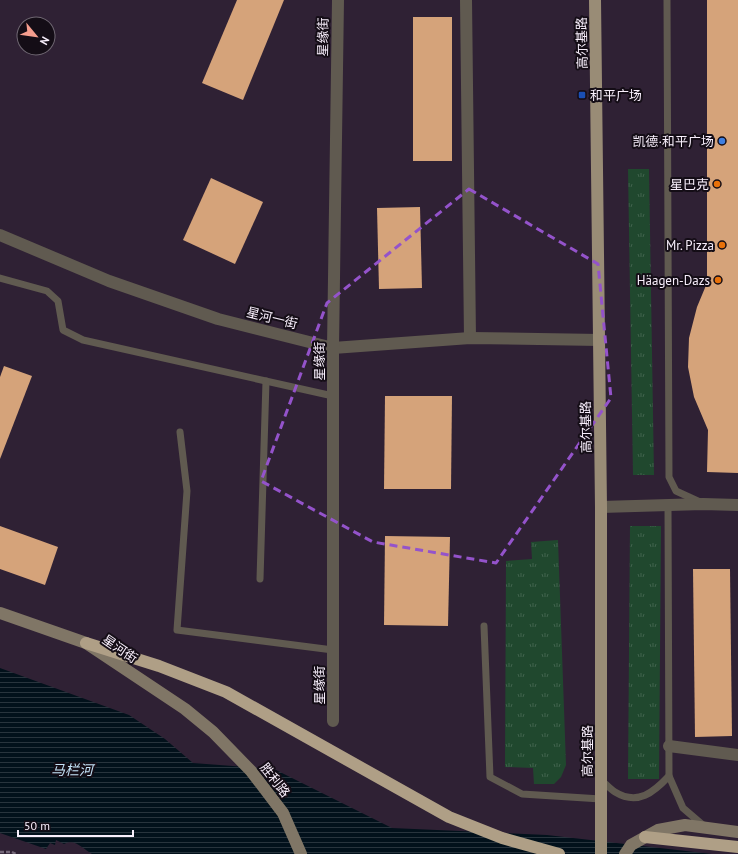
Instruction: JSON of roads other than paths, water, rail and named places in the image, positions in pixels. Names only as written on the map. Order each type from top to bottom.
[{"type":"highway","points":[[86,643],[159,666],[226,692],[449,817],[538,854]]},
{"type":"highway","points":[[645,837],[738,847]]},
{"type":"highway","points":[[502,838],[559,854]]},
{"type":"main road","name":"高尔基路","points":[[595,0],[600,340],[601,854]]},
{"type":"main road","name":"星河街","points":[[0,613],[86,643],[185,708],[213,732]]},
{"type":"main road","name":"胜利路","points":[[213,732],[251,771],[283,813],[301,854]]},
{"type":"main road","points":[[625,854],[631,845],[658,830],[685,825],[738,832]]},
{"type":"street","name":"星缘街","points":[[333,721],[333,348],[338,0]]},
{"type":"street","points":[[466,0],[470,338]]},
{"type":"street","name":"星河一街","points":[[0,235],[109,281],[218,320],[333,348],[470,338],[600,340]]},
{"type":"street","points":[[601,507],[703,504],[738,505]]},
{"type":"street","points":[[669,746],[738,755]]},
{"type":"lane","points":[[667,0],[668,477],[676,491],[703,504]]},
{"type":"lane","points":[[0,278],[47,291],[58,301],[63,330],[83,340],[333,396]]},
{"type":"lane","points":[[260,579],[266,381]]},
{"type":"lane","points":[[180,432],[187,491],[177,630],[333,650]]},
{"type":"lane","points":[[668,505],[669,776],[683,808],[705,828]]},
{"type":"lane","points":[[484,626],[490,777],[522,794],[601,804]]},
{"type":"lane","points":[[601,780],[615,792],[628,797],[647,796],[658,788],[669,776]]},
{"type":"water","name":"马栏河","points":[[0,668],[129,715],[165,739],[193,763],[274,769],[392,828],[547,835],[712,854],[92,854],[75,843],[72,842],[64,844],[56,840],[55,845],[50,843],[46,849],[0,833]]},
{"type":"place","name":"和平广场","points":[[582,95]]},
{"type":"place","name":"凯德·和平广场","points":[[722,141]]},
{"type":"place","name":"星巴克","points":[[717,184]]},
{"type":"place","name":"Mr. Pizza","points":[[722,245]]},
{"type":"place","name":"Häagen-Dazs","points":[[718,280]]}]
